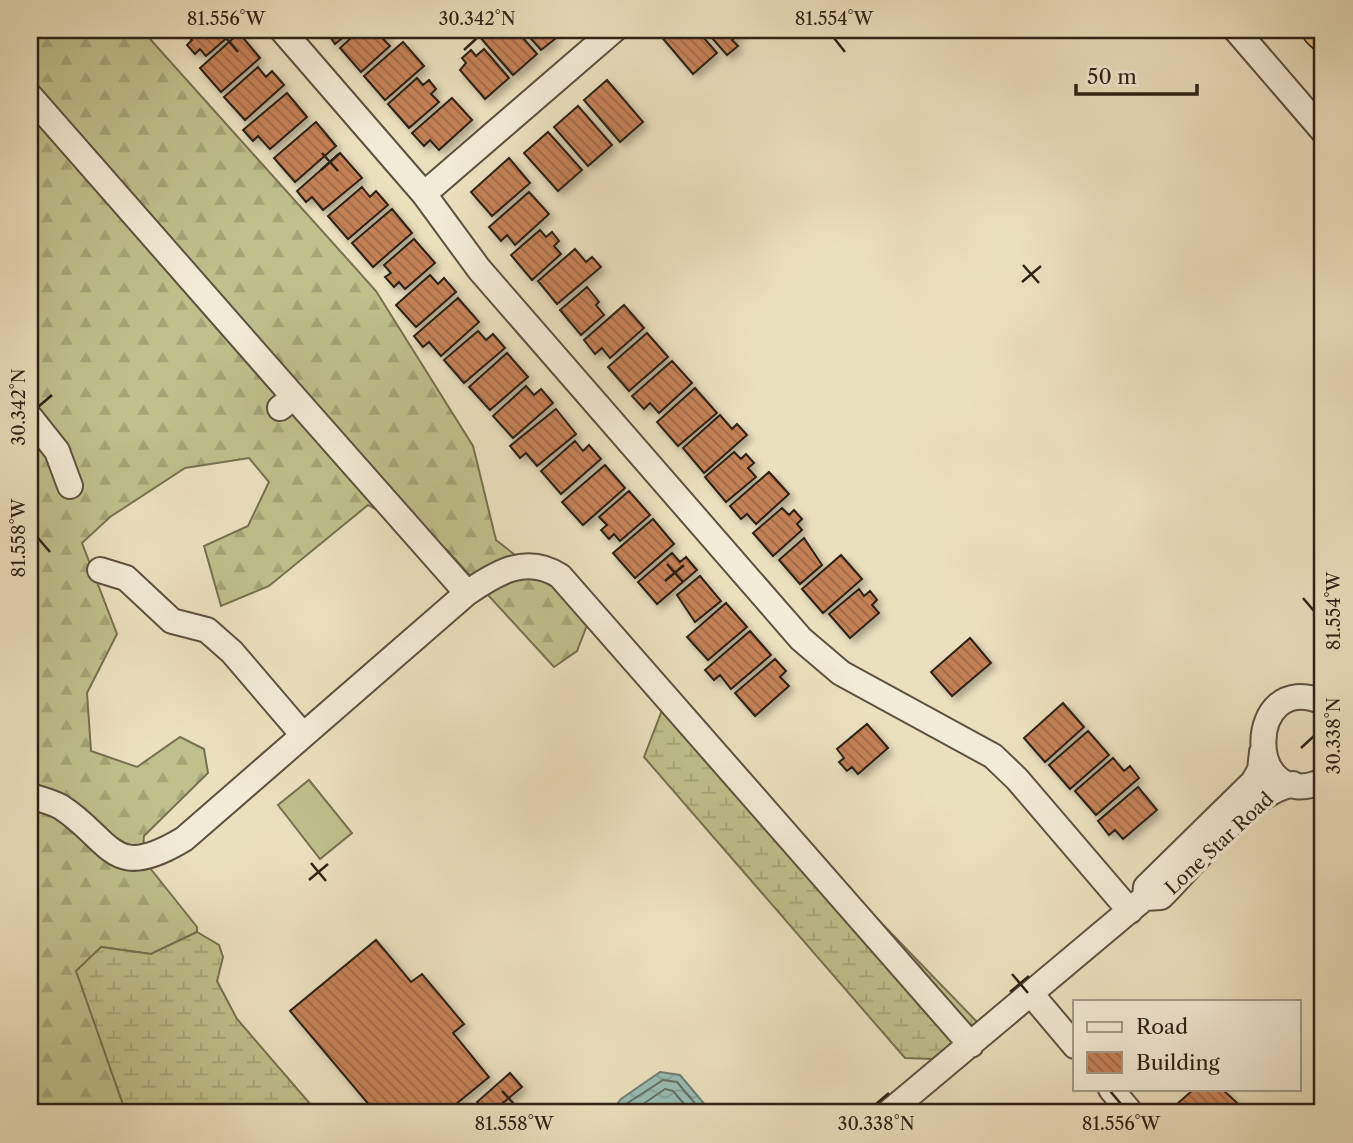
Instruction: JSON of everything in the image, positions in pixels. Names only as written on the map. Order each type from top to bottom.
[{"type":"street","points":[[282,30],[424,194],[479,269],[801,639],[841,673],[993,756],[1137,904]]},
{"type":"street","points":[[424,194],[614,30]]},
{"type":"street","points":[[1236,30],[1323,131]]},
{"type":"street","points":[[33,107],[287,402],[467,593]]},
{"type":"street","points":[[30,418],[57,451],[70,486]]},
{"type":"street","points":[[30,796],[61,807],[101,844],[124,856],[136,859],[160,853],[184,839],[467,593],[495,573],[520,565],[547,567],[559,576],[971,1045]]},
{"type":"street","points":[[100,570],[125,578],[172,621],[207,630],[232,652],[303,735]]},
{"type":"street","name":"Lone Star Road","points":[[888,1113],[1032,995],[1137,904],[1146,887],[1253,782],[1260,770],[1263,728],[1268,718],[1291,699],[1323,679]]},
{"type":"street","points":[[1291,699],[1303,697],[1323,702]]},
{"type":"street","points":[[1262,752],[1273,772],[1314,784]]},
{"type":"street","name":"Lone Star Road","points":[[1137,904],[1161,897],[1259,800],[1280,787],[1314,784]]},
{"type":"street","points":[[1032,995],[1073,1044]]},
{"type":"street","points":[[1112,1090],[1131,1113]]},
{"type":"green space","points":[[30,30],[142,30],[376,291],[473,446],[496,540],[543,577],[589,620],[577,651],[554,667],[446,549],[368,505],[269,586],[221,606],[204,546],[248,526],[269,482],[249,458],[185,468],[110,517],[82,543],[117,634],[87,693],[91,751],[137,767],[180,737],[204,749],[208,773],[144,836],[142,858],[197,927],[197,932],[151,954],[101,947],[109,1059],[126,1113],[30,1113]]},
{"type":"green space","points":[[666,700],[979,1024],[934,1059],[905,1058],[644,757]]},
{"type":"green space","points":[[309,780],[352,833],[320,859],[278,805]]},
{"type":"green space","points":[[197,932],[219,945],[223,957],[217,981],[237,1019],[318,1113],[126,1113],[76,971],[101,947],[151,954]]},
{"type":"water","points":[[660,1072],[680,1075],[712,1113],[610,1113],[621,1099]]},
{"type":"building","points":[[236,30],[206,56],[200,49],[195,54],[187,45],[192,40],[185,32]]},
{"type":"building","points":[[325,30],[352,30],[335,44]]},
{"type":"building","points":[[360,30],[385,30],[388,34],[383,39],[390,46],[361,72],[340,48]]},
{"type":"building","points":[[486,30],[516,30],[537,54],[513,75],[479,36]]},
{"type":"building","points":[[523,30],[553,30],[549,33],[555,39],[541,50]]},
{"type":"building","points":[[666,30],[697,30],[717,53],[693,74],[660,35]]},
{"type":"building","points":[[705,30],[744,30],[732,40],[738,46],[727,55]]},
{"type":"building","points":[[239,33],[260,58],[221,92],[200,68]]},
{"type":"building","points":[[403,42],[424,66],[385,100],[364,76]]},
{"type":"building","points":[[484,49],[509,78],[485,99],[460,70],[466,63],[462,58],[471,50],[476,56]]},
{"type":"building","points":[[258,67],[266,77],[272,71],[284,85],[245,120],[224,97]]},
{"type":"building","points":[[417,78],[423,85],[429,80],[436,89],[431,94],[439,102],[409,128],[388,104]]},
{"type":"building","points":[[607,80],[643,122],[620,142],[584,100]]},
{"type":"building","points":[[287,93],[307,117],[270,149],[258,136],[253,141],[243,130]]},
{"type":"building","points":[[452,98],[472,120],[439,150],[430,140],[424,146],[412,133]]},
{"type":"building","points":[[578,106],[612,145],[588,166],[554,127]]},
{"type":"building","points":[[316,122],[336,146],[295,182],[274,158]]},
{"type":"building","points":[[548,132],[582,170],[558,191],[524,153]]},
{"type":"building","points":[[340,153],[362,178],[323,210],[312,197],[306,202],[297,191]]},
{"type":"building","points":[[509,158],[530,183],[492,216],[471,192]]},
{"type":"building","points":[[362,187],[370,197],[376,191],[388,205],[348,239],[328,216]]},
{"type":"building","points":[[529,192],[549,214],[515,245],[507,235],[501,241],[489,227]]},
{"type":"building","points":[[392,209],[412,233],[373,267],[352,243]]},
{"type":"building","points":[[540,230],[546,237],[552,232],[559,241],[554,246],[561,254],[532,280],[511,255]]},
{"type":"building","points":[[414,239],[435,263],[405,289],[399,282],[394,287],[385,277],[391,273],[384,265]]},
{"type":"building","points":[[575,249],[586,262],[592,257],[601,267],[557,304],[538,281]]},
{"type":"building","points":[[430,275],[438,284],[444,278],[456,292],[416,327],[396,305]]},
{"type":"building","points":[[587,287],[599,302],[596,305],[604,315],[581,335],[560,310]]},
{"type":"building","points":[[458,298],[479,322],[441,356],[429,342],[423,347],[414,336]]},
{"type":"building","points":[[624,305],[644,328],[610,358],[602,348],[595,354],[584,340]]},
{"type":"building","points":[[478,331],[486,340],[493,334],[505,348],[464,383],[444,360]]},
{"type":"building","points":[[647,333],[668,357],[629,391],[608,367]]},
{"type":"building","points":[[507,353],[528,377],[490,410],[469,387]]},
{"type":"building","points":[[672,361],[692,383],[659,413],[650,403],[644,409],[632,396]]},
{"type":"building","points":[[526,386],[534,395],[541,389],[553,403],[513,438],[493,416]]},
{"type":"building","points":[[695,388],[717,413],[678,446],[657,422]]},
{"type":"building","points":[[556,409],[576,434],[537,466],[526,453],[520,458],[510,446]]},
{"type":"building","points":[[720,415],[732,429],[737,424],[747,435],[704,473],[683,448]]},
{"type":"building","points":[[575,441],[583,451],[589,445],[601,459],[561,494],[541,471]]},
{"type":"building","points":[[734,452],[741,459],[746,454],[754,463],[748,468],[756,477],[726,502],[705,477]]},
{"type":"building","points":[[605,465],[625,488],[583,525],[562,502]]},
{"type":"building","points":[[769,472],[789,494],[756,524],[747,514],[741,519],[730,506]]},
{"type":"building","points":[[629,491],[650,515],[620,541],[614,534],[609,539],[601,530],[607,525],[599,517]]},
{"type":"building","points":[[782,508],[789,515],[794,510],[802,519],[797,524],[802,530],[773,556],[753,533]]},
{"type":"building","points":[[653,519],[674,544],[635,578],[613,553]]},
{"type":"building","points":[[804,538],[822,565],[800,584],[779,560]]},
{"type":"building","points":[[672,553],[680,562],[686,557],[697,570],[657,604],[638,582]]},
{"type":"building","points":[[841,555],[862,579],[823,613],[802,589]]},
{"type":"building","points":[[700,576],[721,601],[695,622],[677,595]]},
{"type":"building","points":[[859,589],[864,596],[870,591],[877,600],[872,605],[879,613],[850,638],[829,614]]},
{"type":"building","points":[[726,603],[747,627],[708,660],[687,637]]},
{"type":"building","points":[[750,631],[771,655],[731,689],[720,675],[714,680],[705,670]]},
{"type":"building","points":[[970,638],[991,663],[952,696],[931,672]]},
{"type":"building","points":[[775,659],[786,671],[780,677],[789,686],[755,716],[735,693]]},
{"type":"building","points":[[1063,703],[1084,727],[1045,762],[1024,738]]},
{"type":"building","points":[[867,724],[888,748],[858,774],[852,767],[847,771],[839,762],[844,758],[837,749]]},
{"type":"building","points":[[1088,731],[1109,755],[1070,789],[1049,765]]},
{"type":"building","points":[[1113,758],[1124,771],[1130,766],[1139,778],[1096,815],[1075,791]]},
{"type":"building","points":[[1138,787],[1157,810],[1123,839],[1115,830],[1109,835],[1098,821]]},
{"type":"building","points":[[376,940],[411,982],[422,974],[464,1024],[453,1033],[489,1077],[445,1113],[376,1113],[290,1011]]},
{"type":"building","points":[[510,1073],[522,1087],[491,1113],[486,1113],[477,1102]]},
{"type":"building","points":[[1193,1090],[1223,1090],[1248,1113],[1185,1113],[1177,1104]]}]
